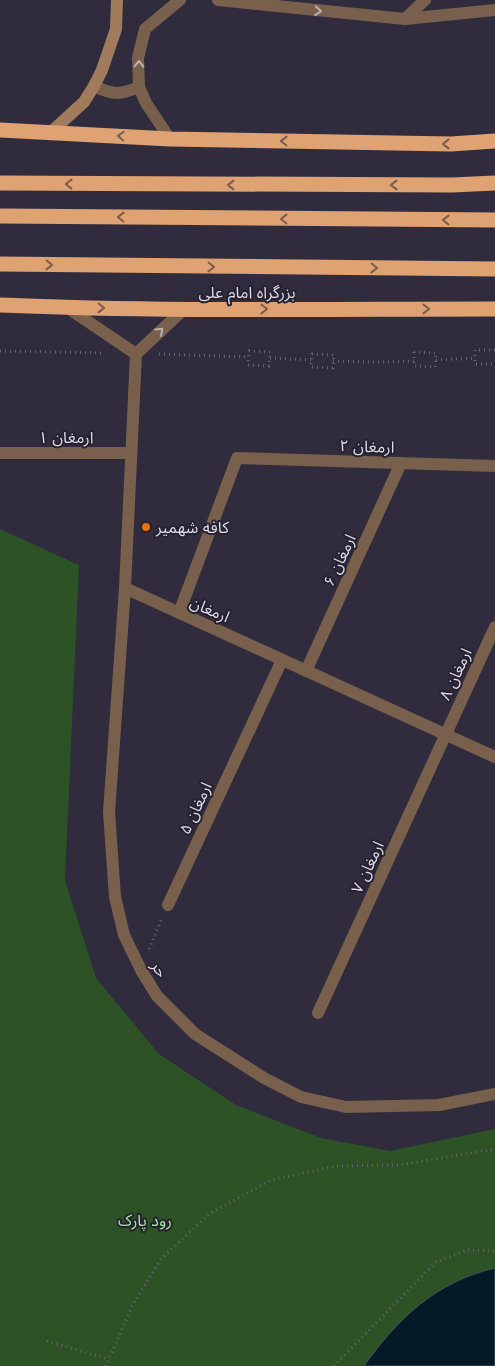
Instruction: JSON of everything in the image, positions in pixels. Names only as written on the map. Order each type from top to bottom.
[{"type":"highway","points":[[0,130],[170,139],[450,144],[495,141]]},
{"type":"highway","points":[[0,183],[432,185],[495,183]]},
{"type":"highway","points":[[0,216],[495,220]]},
{"type":"highway","points":[[0,264],[495,269]]},
{"type":"highway","name":"بزرگراه امام علی","points":[[0,304],[68,308],[495,309]]},
{"type":"street","points":[[51,132],[84,102],[102,70],[116,30],[117,0]]},
{"type":"street","points":[[170,139],[146,103],[139,87],[138,58],[145,29],[180,0]]},
{"type":"street","points":[[218,0],[405,19],[495,10]]},
{"type":"street","points":[[405,19],[424,0]]},
{"type":"street","points":[[94,86],[109,93],[125,93],[139,87]]},
{"type":"street","points":[[68,308],[136,354]]},
{"type":"street","points":[[125,588],[136,354],[184,309]]},
{"type":"street","name":"ارمغان ۱","points":[[0,453],[131,453]]},
{"type":"street","name":"ارمغان ۲","points":[[178,613],[237,458],[495,466]]},
{"type":"street","name":"ارمغان ۶","points":[[306,671],[401,463]]},
{"type":"street","name":"ارمغان","points":[[125,588],[495,757]]},
{"type":"street","name":"حر","points":[[125,588],[109,812],[115,896],[124,934],[141,970],[158,996],[195,1034],[264,1078],[300,1097],[346,1107],[439,1105],[495,1094]]},
{"type":"street","name":"ارمغان ۸","points":[[445,734],[495,627]]},
{"type":"street","name":"ارمغان ۵","points":[[168,905],[282,660]]},
{"type":"street","name":"ارمغان ۷","points":[[318,1012],[445,734]]},
{"type":"path","points":[[495,350],[475,350],[475,364],[495,364]]},
{"type":"path","points":[[0,351],[106,353]]},
{"type":"path","points":[[249,351],[270,352],[270,366],[248,365],[248,357],[249,351]]},
{"type":"path","points":[[414,352],[436,354],[435,367],[414,366],[414,361],[414,352]]},
{"type":"path","points":[[136,354],[248,357]]},
{"type":"path","points":[[312,354],[334,355],[333,368],[311,367],[312,360],[312,354]]},
{"type":"path","points":[[270,358],[312,360]]},
{"type":"path","points":[[436,360],[475,358]]},
{"type":"path","points":[[333,360],[414,361]]},
{"type":"path","points":[[141,970],[168,905]]},
{"type":"path","points":[[104,1366],[132,1306],[161,1259],[209,1214],[271,1180],[336,1166],[400,1165],[495,1149]]},
{"type":"path","points":[[334,1366],[436,1262],[468,1250],[495,1251]]},
{"type":"path","points":[[47,1341],[109,1358]]},
{"type":"green space","name":"رود پارک","points":[[0,529],[79,565],[65,880],[96,978],[159,1054],[236,1105],[321,1138],[390,1151],[495,1129],[495,1366],[0,1366]]},
{"type":"water","points":[[495,1268],[495,1366],[364,1366],[391,1332],[420,1304],[454,1282]]},
{"type":"place","name":"كافه شهمير","points":[[146,527]]}]
